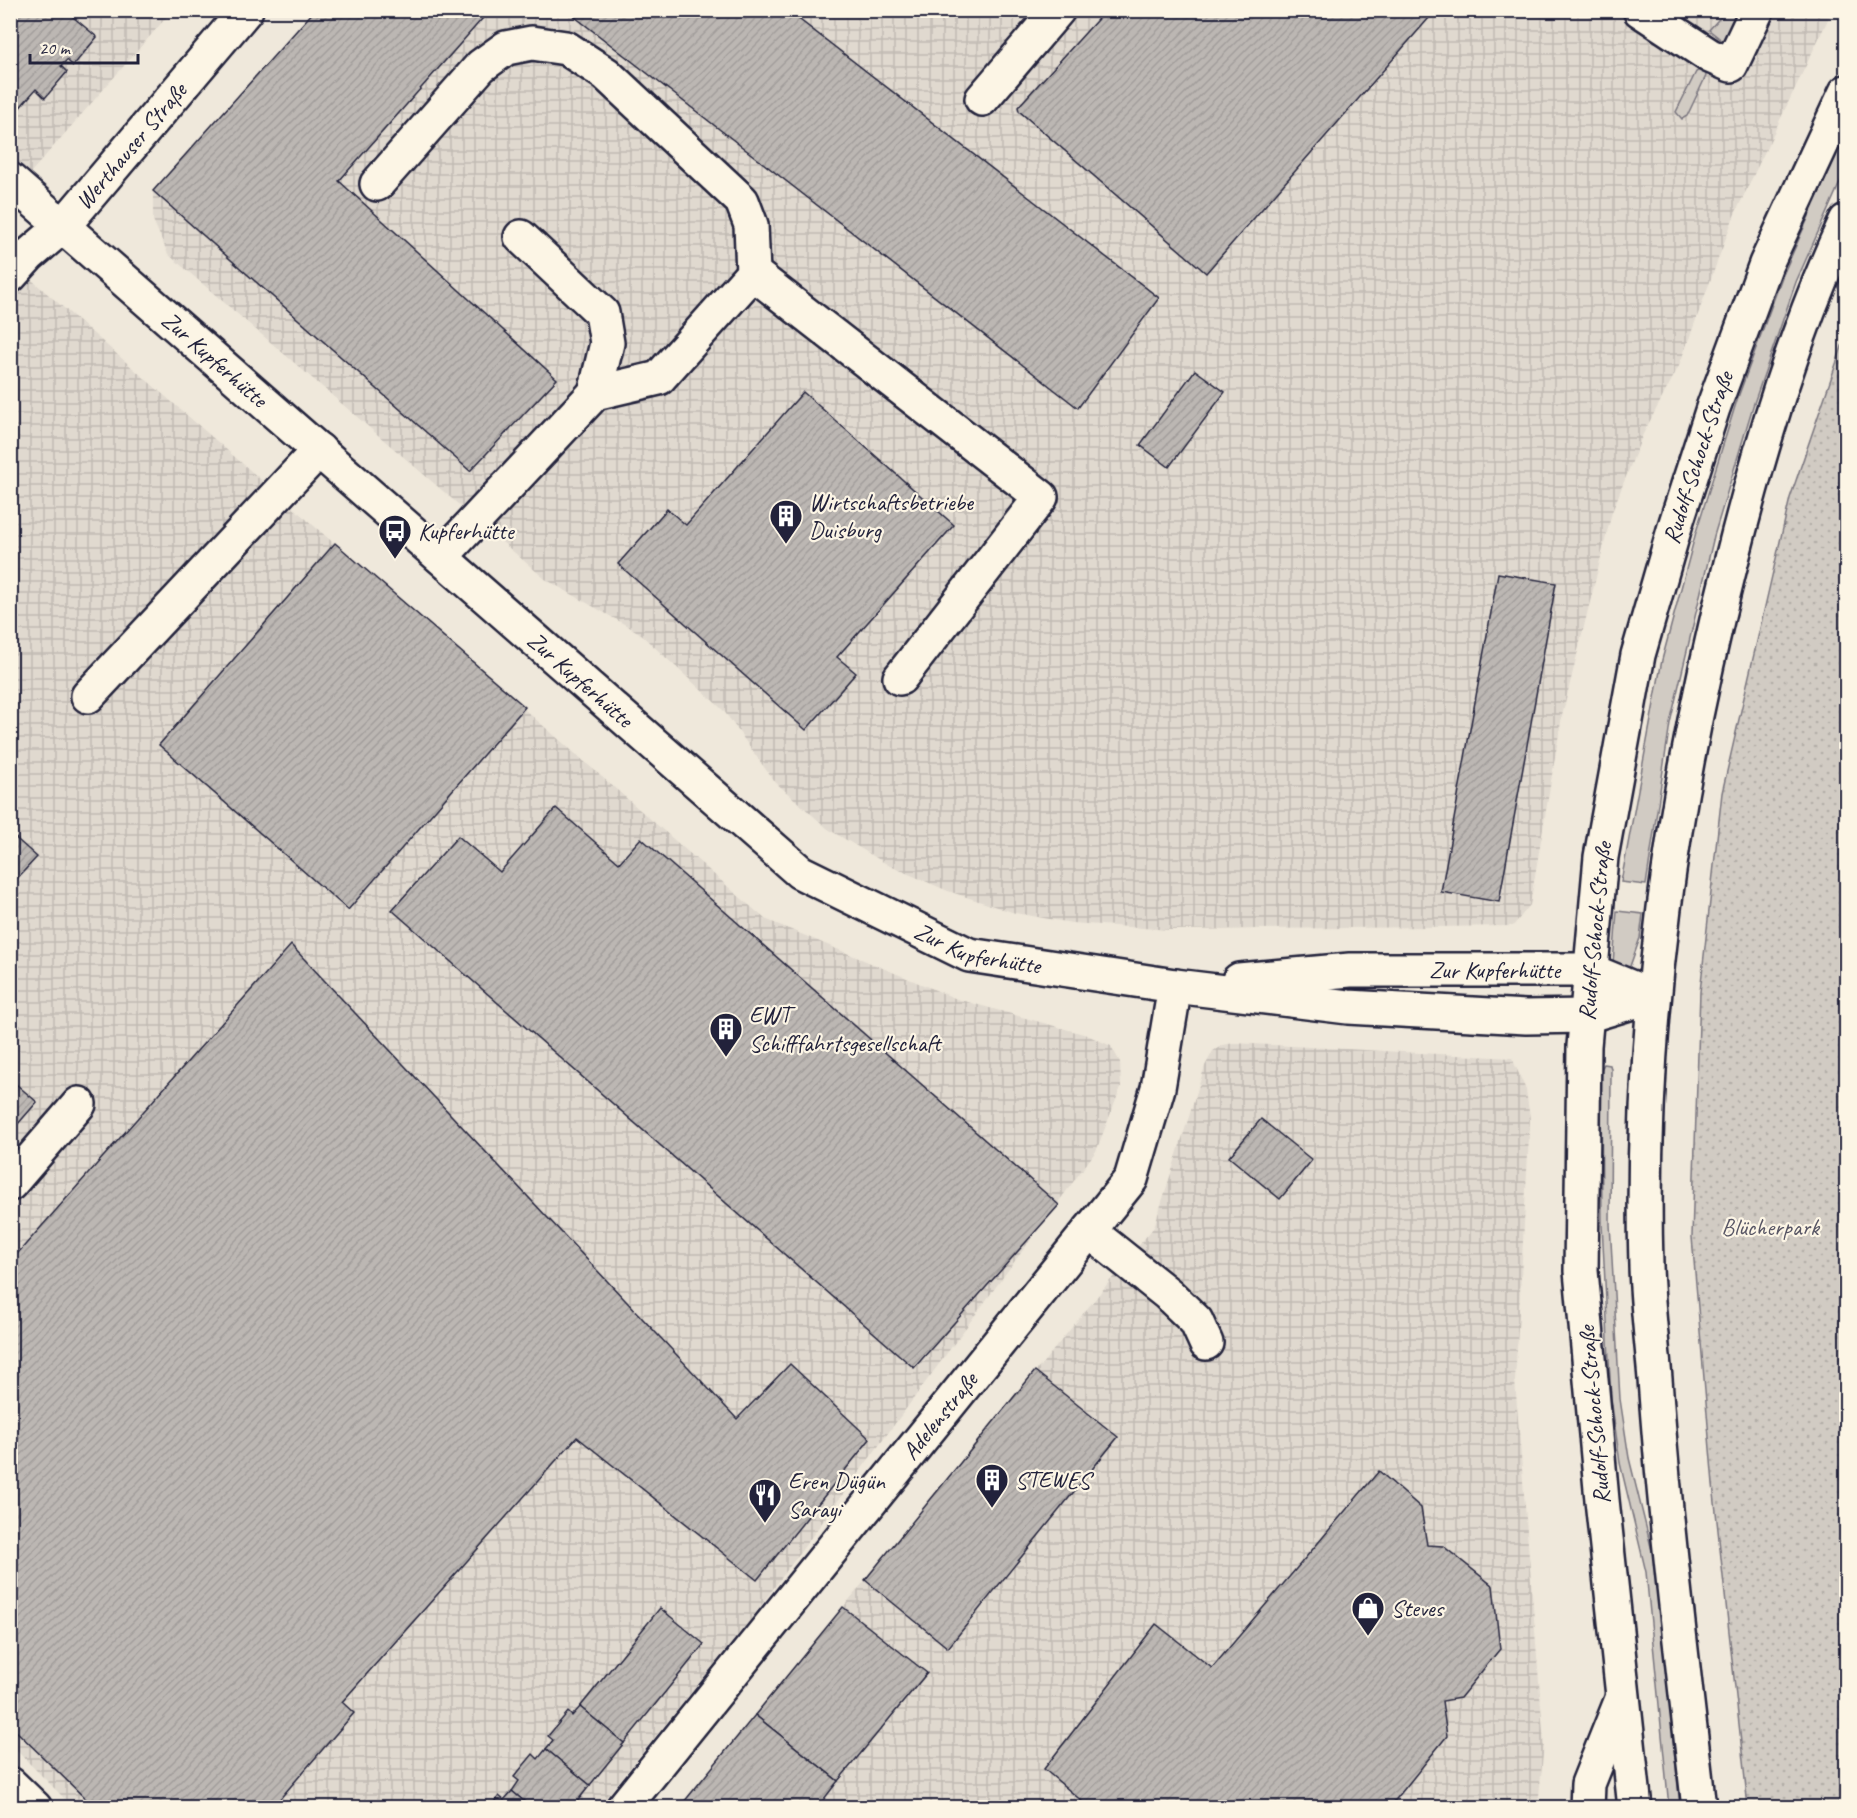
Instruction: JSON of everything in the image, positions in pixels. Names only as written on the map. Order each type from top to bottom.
[{"type":"street","name":"Werthauser Straße","points":[[10,276],[29,255],[64,225],[246,10]]},
{"type":"street","points":[[981,99],[1058,10]]},
{"type":"street","points":[[1640,10],[1710,56],[1731,65],[1757,10]]},
{"type":"street","points":[[377,184],[481,66],[506,48],[532,43],[566,48],[606,74],[742,201],[751,225],[753,273],[659,378],[595,393]]},
{"type":"street","name":"Rudolf-Schock-Straße","points":[[1635,1808],[1602,1500],[1581,1271],[1586,1016],[1601,857],[1638,655],[1676,523],[1713,408],[1766,264],[1846,92]]},
{"type":"street","name":"Zur Kupferhütte","points":[[10,180],[800,872],[969,955],[1175,986],[1348,1007],[1526,1017],[1586,1016],[1652,996]]},
{"type":"street","points":[[1699,1808],[1660,1454],[1646,1268],[1646,1095],[1652,996],[1681,781],[1705,664],[1750,486],[1818,281],[1846,221]]},
{"type":"street","points":[[441,557],[595,393],[608,343],[602,313],[521,237]]},
{"type":"street","points":[[753,273],[1041,497],[900,678]]},
{"type":"street","points":[[88,696],[319,450]]},
{"type":"street","name":"Zur Kupferhütte","points":[[1175,986],[1350,970],[1589,970],[1652,996]]},
{"type":"street","name":"Adelenstraße","points":[[623,1808],[1131,1179],[1158,1088],[1175,986]]},
{"type":"street","points":[[10,1184],[79,1104]]},
{"type":"street","points":[[1089,1231],[1196,1320],[1206,1343]]},
{"type":"street","points":[[1587,1808],[1588,1784],[1624,1695]]},
{"type":"street","points":[[10,1784],[35,1808]]},
{"type":"shaded area","points":[[11,11],[172,11],[11,195]]},
{"type":"shaded area","points":[[315,11],[1832,11],[1734,216],[1679,366],[1643,434],[1612,512],[1562,716],[1530,905],[1513,926],[1171,930],[1072,923],[1015,913],[948,891],[890,866],[828,829],[774,781],[724,711],[638,632],[545,579],[168,254],[153,220],[153,191]]},
{"type":"shaded area","points":[[10,261],[765,919],[957,999],[1087,1035],[1111,1046],[1120,1062],[1121,1087],[1096,1151],[751,1619],[598,1807],[73,1807],[11,1745]]},
{"type":"shaded area","points":[[1234,1043],[1512,1058],[1526,1090],[1530,1119],[1515,1381],[1544,1744],[1538,1807],[679,1808],[1154,1227],[1205,1066],[1213,1051],[1223,1045]]},
{"type":"green space","points":[[1726,11],[1739,11],[1723,41],[1709,30]]},
{"type":"green space","points":[[1701,69],[1705,71],[1706,76],[1687,116],[1682,119],[1676,112],[1696,72]]},
{"type":"green space","points":[[1846,133],[1846,169],[1796,282],[1753,406],[1714,536],[1670,723],[1646,885],[1621,882],[1662,660],[1696,532],[1737,400],[1782,277]]},
{"type":"green space","name":"Blücherpark","points":[[1846,335],[1846,1807],[1748,1807],[1713,1484],[1692,1237],[1700,992],[1722,793],[1790,498]]},
{"type":"green space","points":[[1617,911],[1643,914],[1640,938],[1629,969],[1613,964]]},
{"type":"green space","points":[[1604,1064],[1610,1065],[1611,1069],[1610,1224],[1620,1399],[1629,1458],[1656,1567],[1680,1807],[1669,1807],[1646,1572],[1620,1463],[1611,1398],[1602,1224],[1601,1070]]},
{"type":"building","points":[[10,10],[79,10],[73,17],[97,37],[73,66],[67,60],[61,66],[67,72],[45,98],[36,89],[10,119]]},
{"type":"building","points":[[315,10],[490,10],[339,181],[557,379],[470,471],[153,191]]},
{"type":"building","points":[[566,10],[787,10],[1159,298],[1078,408]]},
{"type":"building","points":[[1106,10],[1436,10],[1206,273],[1019,111],[1018,107]]},
{"type":"building","points":[[1195,370],[1225,392],[1169,467],[1140,445]]},
{"type":"building","name":"Wirtschaftsbetriebe Duisburg","points":[[803,392],[954,525],[837,657],[856,673],[806,730],[618,564],[667,509],[686,525]]},
{"type":"building","points":[[335,543],[525,707],[348,910],[159,745]]},
{"type":"building","points":[[1498,573],[1556,583],[1499,902],[1441,892]]},
{"type":"building","name":"EWT Schifffahrtsgesellschaft","points":[[556,808],[619,863],[641,838],[1059,1205],[914,1368],[392,910],[458,836],[500,872]]},
{"type":"building","points":[[10,833],[37,857],[10,886]]},
{"type":"building","points":[[291,945],[737,1419],[790,1364],[870,1439],[757,1580],[577,1437],[342,1702],[354,1713],[272,1808],[95,1808],[10,1725],[10,1262]]},
{"type":"building","points":[[10,1079],[37,1102],[10,1133]]},
{"type":"building","points":[[1261,1119],[1312,1160],[1280,1199],[1229,1157]]},
{"type":"building","name":"STEWES","points":[[1035,1371],[1118,1437],[948,1648],[865,1580]]},
{"type":"building","name":"Steves","points":[[1379,1471],[1421,1508],[1427,1545],[1443,1546],[1493,1586],[1500,1649],[1460,1698],[1442,1701],[1447,1736],[1389,1808],[1090,1808],[1044,1769],[1156,1624],[1212,1668]]},
{"type":"building","points":[[843,1607],[927,1673],[838,1781],[755,1715]]},
{"type":"building","points":[[660,1608],[704,1644],[624,1743],[580,1707]]},
{"type":"building","points":[[580,1707],[624,1743],[590,1785],[546,1749],[553,1740],[548,1736],[568,1712],[572,1716]]},
{"type":"building","points":[[755,1715],[838,1781],[817,1808],[679,1808]]},
{"type":"building","points":[[546,1749],[590,1785],[572,1808],[532,1808],[512,1791],[519,1781],[514,1777],[533,1754],[538,1759]]},
{"type":"building","points":[[512,1791],[532,1808],[489,1808],[499,1796],[504,1800]]},
{"type":"place","name":"Wirtschaftsbetriebe Duisburg","points":[[786,545]]},
{"type":"place","name":"Kupferhütte","points":[[395,560]]},
{"type":"place","name":"EWT Schifffahrtsgesellschaft","points":[[726,1058]]},
{"type":"place","name":"STEWES","points":[[992,1509]]},
{"type":"place","name":"Eren Dügün Sarayi","points":[[765,1524]]},
{"type":"place","name":"Steves","points":[[1368,1637]]}]
